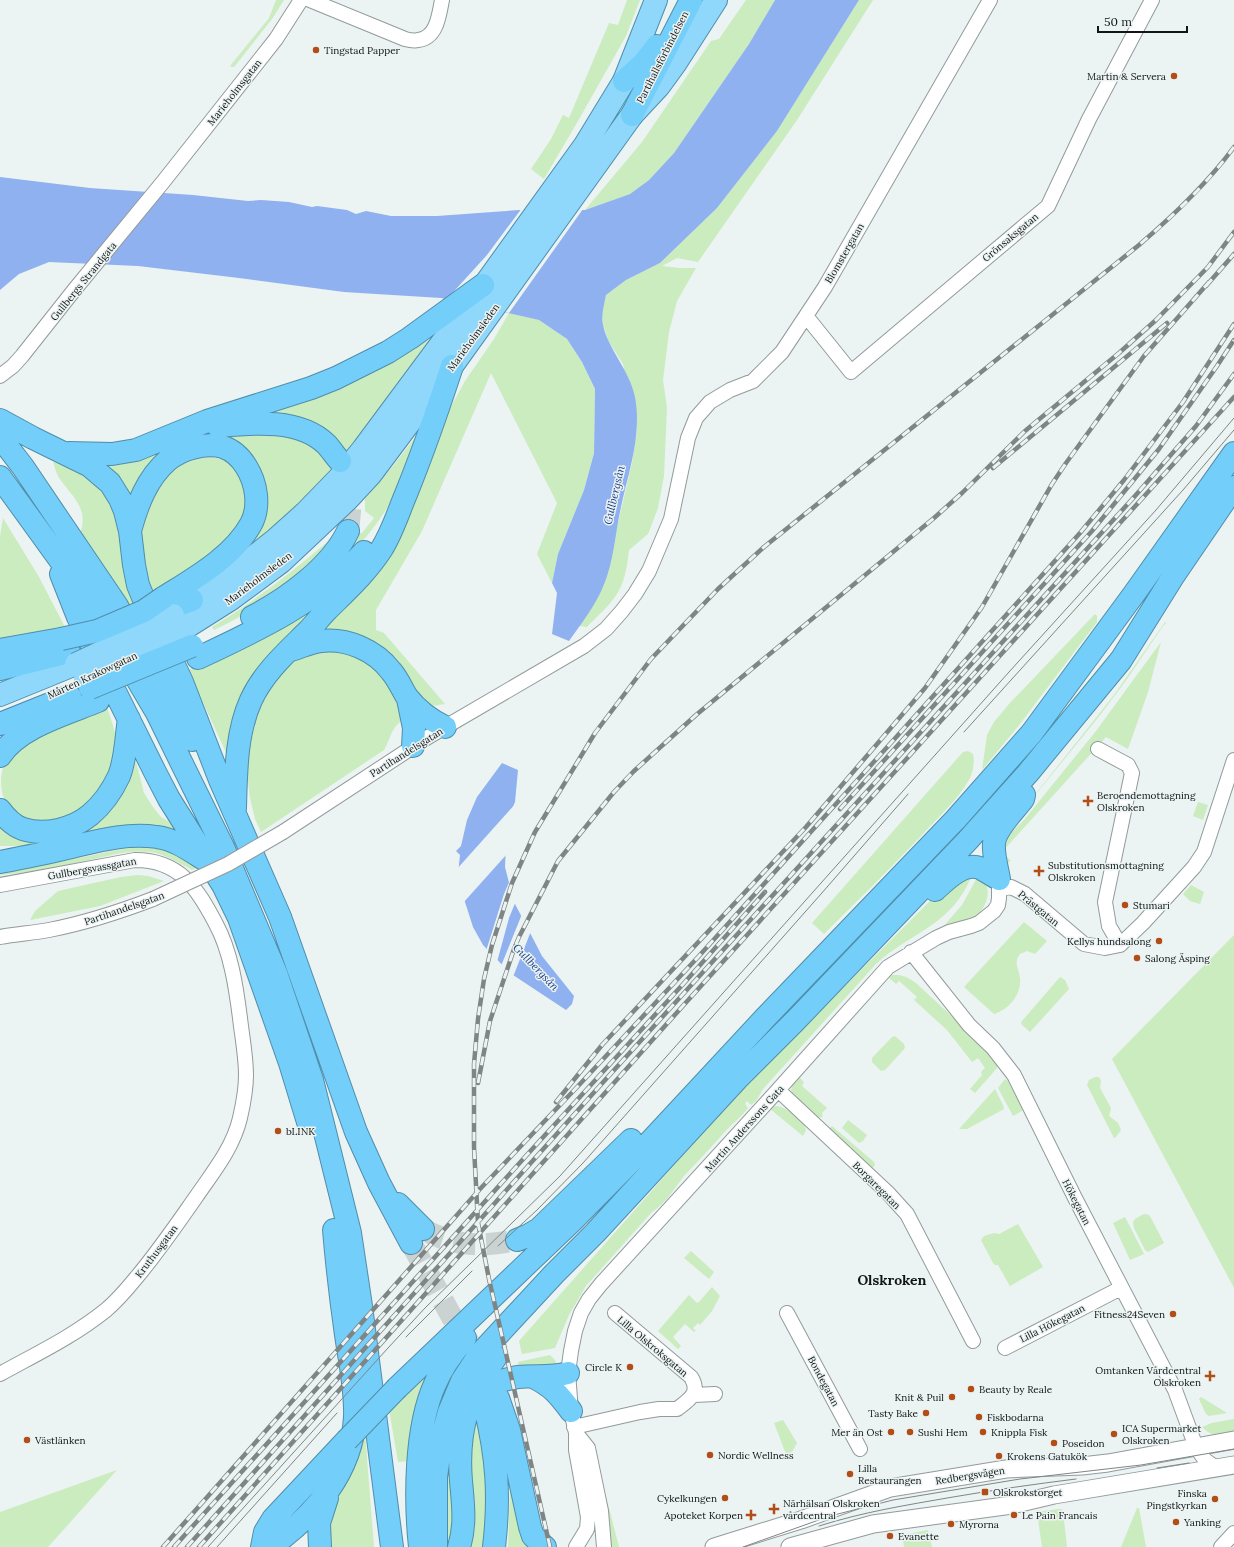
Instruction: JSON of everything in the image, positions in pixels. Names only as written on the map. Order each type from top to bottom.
[{"type":"highway","points":[[62,452],[91,454],[122,453],[136,450],[207,421],[311,388],[360,367],[388,352],[464,303],[483,285],[585,145],[624,81],[656,0]]},
{"type":"highway","name":"Partihallsförbindelsen","points":[[624,81],[643,64],[658,43],[680,0]]},
{"type":"highway","name":"Partihallsförbindelsen","points":[[632,115],[691,0]]},
{"type":"highway","name":"Marieholmsleden","points":[[179,626],[231,599],[281,562],[342,505],[371,474],[452,366],[632,115],[659,86],[716,0]]},
{"type":"highway","name":"Marieholmsleden","points":[[179,626],[192,600],[236,570],[275,540],[305,513],[340,477],[372,437],[464,303]]},
{"type":"highway","points":[[234,813],[238,747],[244,718],[250,701],[261,682],[286,652],[369,567],[382,548],[398,514],[435,420],[452,366]]},
{"type":"highway","points":[[0,420],[90,466],[110,483],[120,499],[130,531],[134,565],[141,593],[182,682],[220,780],[280,917],[348,1112],[379,1183],[417,1236]]},
{"type":"highway","points":[[177,432],[238,424],[284,426],[299,429],[314,436],[326,444],[340,461]]},
{"type":"highway","points":[[0,437],[23,467],[117,606],[193,741],[220,780]]},
{"type":"highway","points":[[130,531],[134,514],[141,496],[154,474],[169,459],[186,449],[206,446],[223,447],[236,454],[248,468],[255,488],[256,499],[256,512],[251,524],[243,536],[221,559],[202,573],[179,626]]},
{"type":"highway","points":[[262,1547],[265,1532],[273,1519],[333,1455],[397,1388],[573,1220],[648,1144],[765,1018],[956,819],[1031,734],[1134,594],[1234,453]]},
{"type":"highway","points":[[0,477],[97,611],[157,713],[223,847],[276,973],[312,1080],[340,1187],[350,1233],[377,1426],[389,1541]]},
{"type":"highway","points":[[436,1547],[436,1477],[441,1441],[449,1412],[462,1381],[479,1355],[554,1274],[595,1233],[737,1079],[795,1021],[968,840],[1028,774],[1120,660],[1174,575],[1234,487]]},
{"type":"highway","points":[[0,756],[12,742],[33,728],[108,639],[179,626],[269,624],[289,613],[337,578],[358,559],[398,514]]},
{"type":"highway","points":[[0,724],[80,671],[179,626],[229,630],[258,614],[284,597],[326,562],[338,548],[348,531]]},
{"type":"highway","points":[[53,550],[78,617],[169,799],[223,885],[238,918],[290,1064],[308,1120],[368,1365]]},
{"type":"highway","name":"Mårten Krakowgatan","points":[[0,695],[135,656],[179,626]]},
{"type":"highway","points":[[286,652],[320,641],[342,642],[360,647],[370,652],[391,670],[408,697],[423,715],[445,727]]},
{"type":"highway","points":[[0,650],[80,671]]},
{"type":"highway","points":[[0,669],[80,671]]},
{"type":"highway","name":"Mårten Krakowgatan","points":[[0,714],[80,671]]},
{"type":"highway","points":[[408,697],[414,728],[413,746]]},
{"type":"highway","points":[[0,810],[5,817],[23,829],[38,831],[56,830],[74,825],[90,815],[102,803],[120,775],[129,719]]},
{"type":"highway","points":[[1000,884],[995,859],[994,841],[999,829],[1023,799],[1028,774]]},
{"type":"highway","points":[[0,862],[123,836],[158,837],[174,842],[210,863]]},
{"type":"highway","points":[[0,850],[62,850]]},
{"type":"highway","points":[[877,934],[891,932],[954,873],[960,870],[966,868],[978,868],[1000,884]]},
{"type":"highway","points":[[517,1240],[528,1236],[539,1229],[673,1099],[765,1018]]},
{"type":"highway","points":[[270,1547],[304,1520],[318,1505],[342,1468],[349,1450],[355,1417],[354,1391],[340,1290],[334,1230]]},
{"type":"highway","points":[[494,1547],[497,1476],[486,1399],[492,1362],[558,1283],[595,1233]]},
{"type":"highway","points":[[420,1547],[417,1515],[421,1442],[427,1407],[435,1384],[447,1362],[463,1340],[516,1275]]},
{"type":"highway","points":[[459,1547],[464,1521],[460,1460],[461,1441],[467,1411],[486,1399],[500,1381],[520,1377],[557,1376],[568,1373]]},
{"type":"highway","points":[[533,1377],[545,1383],[557,1393],[574,1424]]},
{"type":"highway","points":[[486,1399],[509,1430],[530,1527],[533,1536],[545,1547]]},
{"type":"highway","points":[[377,1426],[397,1483],[408,1547]]},
{"type":"highway","points":[[320,1547],[319,1523],[331,1487]]},
{"type":"street","name":"Marieholmsgatan","points":[[163,182],[276,39],[301,0]]},
{"type":"street","points":[[310,0],[405,39],[418,40],[433,32],[439,17],[442,0]]},
{"type":"street","name":"Blomstergatan","points":[[680,481],[688,438],[696,418],[710,402],[730,390],[753,380],[782,352],[825,287],[990,0]]},
{"type":"street","name":"Grönsaksgatan","points":[[806,316],[851,372],[1048,206],[1089,119],[1152,0]]},
{"type":"street","name":"Gullbergs Strandgata","points":[[0,376],[13,366],[163,182]]},
{"type":"street","name":"Partihandelsgatan","points":[[0,937],[48,930],[118,912],[153,899],[228,864],[283,832],[413,746],[584,646],[606,629],[635,594],[649,571],[671,518],[680,481]]},
{"type":"street","points":[[1098,749],[1128,765],[1132,773],[1105,902],[1109,926],[1120,945],[1194,867],[1204,852],[1234,760]]},
{"type":"street","name":"Gullbergsvassgatan","points":[[0,885],[135,860],[160,862],[171,867],[194,886],[220,931],[230,962],[237,998],[246,1074]]},
{"type":"street","name":"Prästgatan","points":[[1000,884],[1011,887],[1025,894],[1084,944],[1105,948],[1120,945]]},
{"type":"street","name":"Martin Anderssons Gata","points":[[576,1547],[587,1529],[588,1517],[576,1450],[574,1424],[568,1389],[568,1373],[570,1352],[575,1331],[581,1313],[589,1299],[778,1090],[874,981],[888,967],[911,952],[949,932],[971,926],[988,917],[998,905],[1000,884]]},
{"type":"street","name":"Partihandelsgatan","points":[[0,946],[48,930]]},
{"type":"street","name":"Hökegatan","points":[[911,952],[969,1025],[993,1048],[1014,1075],[1075,1198],[1175,1390],[1196,1447],[1205,1460],[1216,1468]]},
{"type":"street","name":"Kruthusgatan","points":[[0,1374],[78,1331],[106,1310],[118,1299],[157,1252],[226,1154],[235,1135],[240,1118],[246,1074]]},
{"type":"street","name":"Borgaregatan","points":[[778,1090],[887,1192],[907,1214],[973,1341]]},
{"type":"street","name":"Lilla Hökegatan","points":[[1005,1348],[1121,1288]]},
{"type":"street","name":"Lilla Olskroksgatan","points":[[615,1313],[691,1377],[695,1386],[694,1395]]},
{"type":"street","name":"Bondegatan","points":[[787,1313],[860,1450]]},
{"type":"street","points":[[574,1424],[659,1409],[677,1409],[694,1395],[715,1394]]},
{"type":"street","name":"Martin Anderssons Gata","points":[[574,1424],[588,1448],[601,1511],[604,1547]]},
{"type":"street","name":"Redbergsvägen","points":[[714,1547],[801,1520],[890,1488],[1006,1469],[1082,1466],[1120,1461],[1234,1440]]},
{"type":"street","points":[[790,1547],[873,1524],[1012,1505],[1054,1495],[1234,1465]]},
{"type":"street","points":[[1221,1547],[1234,1533]]},
{"type":"green space","points":[[276,0],[284,0],[272,19],[234,67],[230,66],[269,18]]},
{"type":"green space","points":[[627,0],[640,0],[626,36],[544,179],[531,169],[551,139],[563,115],[569,118],[609,23],[618,25]]},
{"type":"green space","points":[[746,0],[775,0],[749,44],[674,153],[649,180],[630,194],[585,210],[642,142],[711,41],[719,39]]},
{"type":"green space","points":[[859,0],[873,0],[797,120],[698,262],[677,258],[662,266],[696,268],[677,301],[669,332],[663,380],[667,408],[664,476],[658,508],[648,534],[629,550],[623,580],[615,597],[587,627],[579,626],[603,587],[632,463],[637,430],[623,364],[609,342],[603,325],[602,310],[606,295],[626,280],[660,263],[717,208],[777,131]]},
{"type":"green space","points":[[509,313],[539,320],[567,339],[582,362],[595,389],[594,452],[584,490],[558,554],[552,583],[537,554],[557,503],[491,373],[422,531],[376,610],[376,630],[384,633],[445,704],[432,706],[426,709],[402,672],[319,631],[363,586],[448,412],[465,381],[494,339]]},
{"type":"green space","points":[[423,337],[428,341],[346,452],[243,417]]},
{"type":"green space","points":[[426,423],[408,471],[395,496],[376,524],[348,558],[347,550],[359,533],[362,533],[374,518],[365,511],[365,499]]},
{"type":"green space","points":[[283,434],[314,444],[334,466],[289,514],[238,555],[255,530],[255,464],[185,445],[131,510],[95,460],[160,451],[206,436]]},
{"type":"green space","points":[[211,457],[225,460],[239,472],[248,487],[246,521],[206,561],[153,595],[144,565],[142,546],[142,528],[146,510],[152,494],[162,480],[175,469],[191,461]]},
{"type":"green space","points":[[53,462],[71,465],[81,470],[113,499],[137,604],[129,607],[80,534],[82,525],[81,510],[59,477]]},
{"type":"green space","points":[[3,518],[39,577],[66,629],[0,643],[0,537]]},
{"type":"green space","points":[[327,542],[330,545],[318,558],[276,594],[246,613],[214,630],[212,627],[271,587]]},
{"type":"green space","points":[[338,588],[267,662],[230,761],[188,670],[244,646]]},
{"type":"green space","points":[[1095,614],[1097,616],[1097,622],[1020,724],[982,770],[987,735],[994,722],[1009,704]]},
{"type":"green space","points":[[1165,622],[1166,623],[1125,682],[1097,719],[1010,826],[1114,695]]},
{"type":"green space","points":[[1161,642],[1148,692],[1128,749],[1106,737],[1002,852],[1011,861],[1004,865],[999,864],[997,847],[1024,820],[1096,731]]},
{"type":"green space","points":[[329,649],[360,656],[383,675],[397,698],[405,719],[394,729],[384,750],[261,832],[255,819],[250,798],[247,774],[247,748],[258,702],[290,661]]},
{"type":"green space","points":[[107,707],[115,733],[116,748],[103,787],[96,798],[84,808],[68,816],[51,821],[30,821],[16,813],[5,800],[1,787],[1,778],[4,765],[7,760],[35,738],[58,726]]},
{"type":"green space","points":[[968,751],[973,754],[973,770],[960,794],[911,847],[824,934],[812,923],[963,752]]},
{"type":"green space","points":[[136,761],[144,793],[161,817],[173,824],[180,835],[24,846],[0,846],[0,820],[34,838],[124,783],[130,781]]},
{"type":"green space","points":[[1198,802],[1208,805],[1203,820],[1193,816]]},
{"type":"green space","points":[[139,847],[163,850],[183,859],[197,868],[192,870],[172,859],[150,852],[140,851],[111,855],[45,869],[0,875],[0,871],[55,863]]},
{"type":"green space","points":[[138,875],[148,876],[164,881],[100,906],[30,920],[35,911],[58,891],[121,877]]},
{"type":"green space","points":[[972,875],[964,892],[954,906],[930,926],[903,943],[876,964],[763,1089],[756,1101],[751,1105],[747,1101],[745,1104],[748,1108],[745,1112],[725,1131],[684,1176],[666,1200],[651,1213],[586,1286],[569,1315],[555,1348],[522,1354],[519,1341],[709,1126],[810,1018],[846,985],[945,886]]},
{"type":"green space","points":[[978,876],[984,882],[988,893],[982,910],[970,921],[942,928],[962,905]]},
{"type":"green space","points":[[1191,885],[1204,892],[1200,904],[1190,901],[1183,894]]},
{"type":"green space","points":[[1024,922],[1047,941],[1035,954],[1027,951],[1020,954],[1017,960],[1020,978],[1019,990],[1009,1005],[994,1014],[964,987]]},
{"type":"green space","points":[[1234,935],[1234,1288],[1112,1059]]},
{"type":"green space","points":[[890,975],[904,976],[917,984],[983,1045],[997,1063],[997,1068],[975,1093],[970,1089],[982,1075],[981,1072],[985,1068],[978,1058],[972,1062],[947,1030],[914,1000],[917,997],[899,981],[896,984],[888,977],[798,1076],[804,1082],[802,1086],[827,1108],[822,1113],[823,1117],[815,1118],[794,1100],[791,1093],[792,1083],[803,1068],[887,977]]},
{"type":"green space","points":[[1060,977],[1065,980],[1069,989],[1030,1032],[1021,1024],[1022,1021]]},
{"type":"green space","points":[[895,1036],[904,1044],[905,1048],[885,1070],[881,1071],[872,1062],[872,1058],[892,1037]]},
{"type":"green space","points":[[1099,1077],[1101,1081],[1100,1088],[1111,1108],[1109,1116],[1118,1123],[1121,1130],[1115,1138],[1087,1085],[1089,1080]]},
{"type":"green space","points":[[1005,1079],[1008,1081],[1024,1110],[1013,1116],[998,1088]]},
{"type":"green space","points":[[995,1089],[1004,1109],[967,1129],[959,1129]]},
{"type":"green space","points":[[776,1106],[789,1111],[802,1122],[806,1130],[803,1136],[769,1108]]},
{"type":"green space","points":[[848,1120],[867,1135],[863,1141],[859,1143],[842,1128]]},
{"type":"green space","points":[[832,1126],[874,1162],[875,1165],[872,1169],[828,1130]]},
{"type":"green space","points":[[1144,1214],[1149,1215],[1164,1243],[1148,1252],[1145,1250],[1134,1228],[1133,1222],[1135,1219]]},
{"type":"green space","points":[[1125,1217],[1144,1254],[1130,1260],[1113,1223]]},
{"type":"green space","points":[[1018,1224],[1043,1267],[1010,1286],[998,1265],[993,1263],[981,1240],[984,1236],[994,1233],[999,1234]]},
{"type":"green space","points":[[691,1251],[714,1272],[709,1279],[684,1258]]},
{"type":"green space","points":[[712,1287],[720,1296],[712,1311],[700,1325],[698,1323],[693,1328],[696,1331],[694,1332],[685,1324],[673,1337],[681,1346],[678,1349],[658,1331],[689,1295],[697,1303]]},
{"type":"green space","points":[[550,1355],[555,1360],[557,1367],[519,1368],[518,1362]]},
{"type":"green space","points":[[438,1358],[410,1461],[398,1462],[389,1409]]},
{"type":"green space","points":[[1201,1397],[1227,1413],[1209,1416],[1206,1414],[1199,1399]]},
{"type":"green space","points":[[1234,1419],[1234,1433],[1217,1435],[1210,1433],[1202,1427],[1212,1423]]},
{"type":"green space","points":[[477,1420],[483,1447],[488,1510],[486,1547],[470,1547],[475,1526],[475,1506],[471,1475],[470,1441]]},
{"type":"green space","points":[[783,1420],[797,1443],[792,1452],[786,1454],[774,1423]]},
{"type":"green space","points":[[450,1424],[454,1470],[454,1504],[451,1535],[446,1547],[440,1540]]},
{"type":"green space","points":[[365,1433],[374,1547],[325,1547],[324,1525]]},
{"type":"green space","points":[[598,1465],[619,1547],[609,1547]]},
{"type":"green space","points":[[507,1468],[533,1547],[508,1547],[510,1492]]},
{"type":"green space","points":[[117,1470],[48,1547],[0,1547],[0,1512]]},
{"type":"green space","points":[[1137,1508],[1139,1508],[1146,1547],[1121,1547]]},
{"type":"green space","points":[[1062,1509],[1063,1511],[1067,1547],[1042,1547],[1037,1512]]},
{"type":"green space","points":[[928,1530],[932,1547],[904,1547],[902,1535]]},
{"type":"water","name":"Gullbergsån","points":[[775,0],[859,0],[777,131],[717,208],[660,263],[626,280],[606,295],[602,321],[609,343],[629,378],[635,397],[637,411],[636,439],[619,517],[610,568],[596,601],[588,615],[569,641],[552,634],[557,593],[552,583],[558,554],[584,490],[594,453],[595,389],[582,362],[567,339],[539,320],[441,298],[344,292],[138,266],[49,262],[19,274],[0,290],[0,177],[90,188],[193,195],[248,201],[261,200],[289,202],[312,207],[317,206],[347,210],[356,214],[366,211],[391,216],[437,216],[519,210],[585,210],[630,194],[649,180],[674,153],[749,44]]},
{"type":"water","name":"Gullbergsån","points":[[502,763],[518,770],[515,802],[507,821],[505,867],[514,902],[542,956],[574,996],[572,1004],[566,1010],[510,973],[483,945],[473,927],[465,902],[458,874],[460,855],[456,851],[461,846],[467,820],[477,797]]},
{"type":"pier","points":[[522,208],[583,209],[509,313],[446,300],[487,255]]},
{"type":"pier","points":[[517,802],[509,821],[507,854],[463,903],[456,870]]},
{"type":"pier","points":[[510,880],[516,901],[509,918],[497,962],[486,951],[504,894]]},
{"type":"pier","points":[[522,914],[531,931],[513,977],[501,966]]},
{"type":"tunnel","points":[[348,482],[350,513],[348,531]]},
{"type":"tunnel","points":[[423,1229],[446,1239],[468,1244],[492,1244],[517,1240]]},
{"type":"tunnel","points":[[411,1243],[458,1328],[470,1344]]},
{"type":"tram line","points":[[208,1547],[425,1308],[560,1176],[1009,672],[1156,510],[1234,418]]},
{"type":"tram line","points":[[964,732],[1183,490],[1234,430]]},
{"type":"tram line","points":[[498,1246],[537,1210],[583,1163],[908,794]]},
{"type":"tram line","points":[[406,1337],[472,1271]]},
{"type":"tram line","points":[[217,1547],[337,1413]]},
{"type":"tram line","points":[[743,1547],[830,1516],[893,1500],[1020,1479],[1141,1465],[1234,1449]]},
{"type":"tram line","points":[[1157,1468],[1189,1463]]},
{"type":"tram line","points":[[819,1526],[902,1506],[1076,1479]]},
{"type":"railway","points":[[550,1547],[489,1279],[478,1223],[474,1147],[474,1064],[478,1019],[484,979],[492,945],[512,883],[535,832],[595,733],[651,659],[718,589],[764,547],[1139,245],[1190,199],[1213,174],[1234,147]]},
{"type":"railway","points":[[478,1083],[490,1021],[519,937],[558,861],[614,792],[634,771],[696,715],[934,518],[962,493],[1025,431],[1119,353],[1156,320],[1208,267],[1234,232]]},
{"type":"railway","points":[[1206,286],[1234,254]]},
{"type":"railway","points":[[556,1102],[602,1045],[806,827],[925,688],[982,607],[1052,484],[1066,463],[1144,356],[1209,282]]},
{"type":"railway","points":[[993,468],[1167,323]]},
{"type":"railway","points":[[163,1547],[480,1189],[699,956],[1080,533],[1124,480],[1183,402],[1234,324]]},
{"type":"railway","points":[[840,809],[1092,531],[1159,449],[1234,340]]},
{"type":"railway","points":[[187,1547],[606,1079],[1135,496],[1196,426],[1234,374]]},
{"type":"railway","points":[[199,1547],[681,1008],[1234,397]]},
{"type":"railway","points":[[174,1547],[765,892]]},
{"type":"place","name":"Tingstad Papper","points":[[316,50]]},
{"type":"place","name":"Martin & Servera","points":[[1174,76]]},
{"type":"place","name":"Beroendemottagning Olskroken","points":[[1088,801]]},
{"type":"place","name":"Substitutionsmottagning Olskroken","points":[[1039,871]]},
{"type":"place","name":"Stumari","points":[[1125,905]]},
{"type":"place","name":"Kellys hundsalong","points":[[1159,941]]},
{"type":"place","name":"Salong Äsping","points":[[1137,958]]},
{"type":"place","name":"bLINK","points":[[278,1131]]},
{"type":"place","name":"Fitness24Seven","points":[[1173,1314]]},
{"type":"place","name":"Circle K","points":[[630,1367]]},
{"type":"place","name":"Omtanken Vårdcentral Olskroken","points":[[1210,1376]]},
{"type":"place","name":"Beauty by Reale","points":[[971,1389]]},
{"type":"place","name":"Knit & Puil","points":[[952,1397]]},
{"type":"place","name":"Tasty Bake","points":[[926,1413]]},
{"type":"place","name":"Fiskbodarna","points":[[979,1417]]},
{"type":"place","name":"Mer än Ost","points":[[891,1432]]},
{"type":"place","name":"Sushi Hem","points":[[910,1432]]},
{"type":"place","name":"Knippla Fisk","points":[[983,1432]]},
{"type":"place","name":"ICA Supermarket Olskroken","points":[[1114,1434]]},
{"type":"place","name":"Västlänken","points":[[27,1440]]},
{"type":"place","name":"Poseidon","points":[[1054,1443]]},
{"type":"place","name":"Nordic Wellness","points":[[710,1455]]},
{"type":"place","name":"Krokens Gatukök","points":[[999,1456]]},
{"type":"place","name":"Lilla Restaurangen","points":[[850,1474]]},
{"type":"place","name":"Olskrokstorget","points":[[985,1492]]},
{"type":"place","name":"Cykelkungen","points":[[725,1498]]},
{"type":"place","name":"Finska Pingstkyrkan","points":[[1215,1499]]},
{"type":"place","name":"Närhälsan Olskroken vårdcentral","points":[[774,1509]]},
{"type":"place","name":"Apoteket Korpen","points":[[751,1515]]},
{"type":"place","name":"Le Pain Francais","points":[[1014,1515]]},
{"type":"place","name":"Yanking","points":[[1176,1522]]},
{"type":"place","name":"Myrorna","points":[[951,1524]]},
{"type":"place","name":"Evanette","points":[[890,1536]]},
{"type":"district","name":"Olskroken","points":[[892,1280]]}]
